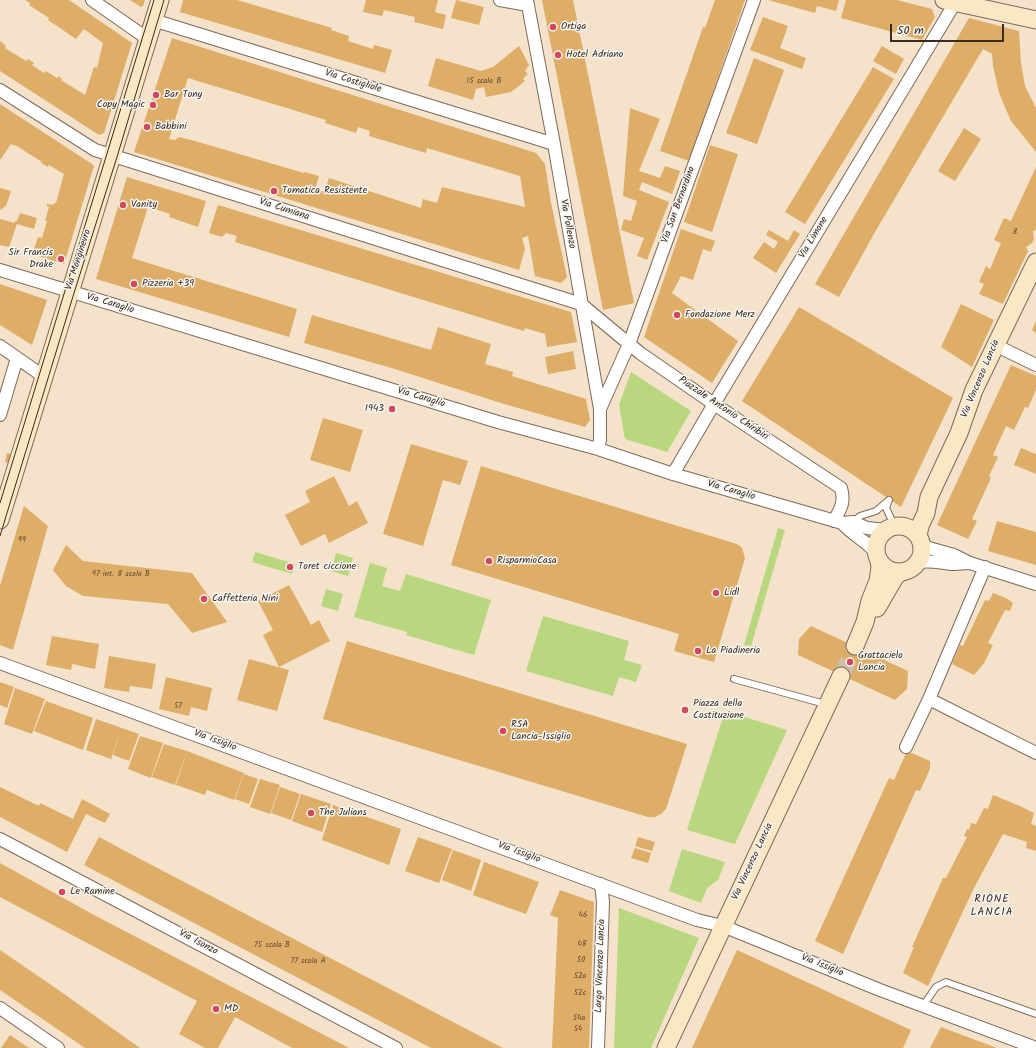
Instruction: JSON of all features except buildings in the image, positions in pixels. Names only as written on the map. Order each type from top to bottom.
[{"type":"street","points":[[92,0],[148,39]]},
{"type":"street","name":"Via Monginevro","points":[[0,520],[43,376],[160,0]]},
{"type":"street","points":[[500,0],[527,3]]},
{"type":"street","name":"Via San Bernardino","points":[[600,409],[629,344],[754,0]]},
{"type":"street","points":[[950,1],[1036,20]]},
{"type":"street","name":"Via Limone","points":[[673,474],[950,1]]},
{"type":"street","name":"Via Pollenzo","points":[[527,3],[554,144],[600,409],[600,440],[598,449]]},
{"type":"street","name":"Via Costigliole","points":[[153,20],[554,144]]},
{"type":"street","name":"Via Cumiana","points":[[0,90],[95,150],[581,304]]},
{"type":"street","name":"Via Vincenzo Lancia","points":[[895,528],[912,518],[929,497],[959,433],[974,390],[1036,262]]},
{"type":"street","name":"Via Caraglio","points":[[0,270],[498,422],[598,449],[673,474],[867,528],[895,528]]},
{"type":"street","name":"Piazzale Antonio Chiribiri","points":[[581,304],[629,344],[714,404],[841,488],[844,497],[841,507],[843,522]]},
{"type":"street","points":[[995,345],[1036,365]]},
{"type":"street","points":[[0,346],[43,376]]},
{"type":"street","points":[[0,414],[17,358]]},
{"type":"street","name":"Via Vincenzo Lancia","points":[[920,540],[920,526],[926,513],[929,497]]},
{"type":"street","name":"Via Caraglio","points":[[843,522],[849,531],[862,538],[878,557]]},
{"type":"street","points":[[855,646],[865,622],[870,601],[876,588],[880,573],[877,546],[878,540],[895,528],[910,529],[929,548],[954,555],[970,563],[1036,584]]},
{"type":"street","points":[[878,557],[888,570],[894,572],[908,571],[919,562],[922,548],[920,540]]},
{"type":"street","points":[[919,562],[938,561],[952,564],[970,563]]},
{"type":"street","points":[[906,747],[929,699],[985,567]]},
{"type":"street","points":[[865,622],[881,602],[895,577],[901,572]]},
{"type":"street","name":"Via Issiglio","points":[[0,663],[697,920],[723,926],[880,990],[1036,1048]]},
{"type":"street","name":"Via Vincenzo Lancia","points":[[666,1048],[840,676]]},
{"type":"street","points":[[929,699],[1036,753]]},
{"type":"street","name":"Via Isonzo","points":[[0,838],[396,1048]]},
{"type":"street","name":"Largo Vincenzo Lancia","points":[[598,1048],[603,902],[601,884]]},
{"type":"street","points":[[0,1008],[58,1048]]},
{"type":"lane","points":[[843,522],[876,511],[889,500],[886,508],[895,528]]},
{"type":"lane","points":[[734,679],[827,705]]},
{"type":"lane","points":[[924,1006],[936,987],[946,982],[1036,1014]]},
{"type":"green space","points":[[631,372],[691,411],[667,452],[625,439],[619,405]]},
{"type":"green space","points":[[778,528],[785,530],[751,646],[744,645]]},
{"type":"green space","points":[[255,552],[295,564],[292,574],[252,562]]},
{"type":"green space","points":[[336,553],[353,558],[348,576],[331,571]]},
{"type":"green space","points":[[370,563],[387,568],[382,586],[400,591],[406,574],[491,600],[474,655],[406,635],[407,632],[354,617]]},
{"type":"green space","points":[[326,589],[343,594],[338,611],[321,606]]},
{"type":"green space","points":[[543,616],[629,641],[624,660],[642,665],[636,682],[619,677],[613,696],[526,671]]},
{"type":"green space","points":[[725,711],[787,730],[735,844],[687,830]]},
{"type":"green space","points":[[682,849],[725,862],[718,880],[707,888],[701,903],[669,891]]},
{"type":"green space","points":[[619,908],[699,938],[651,1048],[614,1048]]},
{"type":"tunnel","points":[[841,676],[855,646]]},
{"type":"tram line","points":[[0,503],[154,0]]},
{"type":"tram line","points":[[0,536],[164,0]]},
{"type":"place","name":"Ortiga","points":[[553,27]]},
{"type":"place","name":"Hotel Adriano","points":[[558,55]]},
{"type":"place","name":"Bar Tony","points":[[156,95]]},
{"type":"place","name":"Copy Magic","points":[[153,105]]},
{"type":"place","name":"Babbini","points":[[147,127]]},
{"type":"place","name":"Tomatica Resistente","points":[[274,191]]},
{"type":"place","name":"Vanity","points":[[123,205]]},
{"type":"place","name":"Sir Francis Drake","points":[[61,259]]},
{"type":"place","name":"Pizzeria +39","points":[[134,284]]},
{"type":"place","name":"Fondazione Merz","points":[[677,315]]},
{"type":"place","name":"1943","points":[[392,409]]},
{"type":"place","name":"RisparmioCasa","points":[[489,561]]},
{"type":"place","name":"Toret ciccione","points":[[290,567]]},
{"type":"place","name":"Lidl","points":[[716,593]]},
{"type":"place","name":"Caffetteria Nini","points":[[204,599]]},
{"type":"place","name":"La Piadineria","points":[[698,651]]},
{"type":"place","name":"Grattacielo Lancia","points":[[850,662]]},
{"type":"place","name":"Piazza della Costituzione","points":[[685,710]]},
{"type":"place","name":"RSA Lancia-Issiglio","points":[[503,731]]},
{"type":"place","name":"The Julians","points":[[311,813]]},
{"type":"place","name":"Le Ramine","points":[[62,892]]},
{"type":"place","name":"MD","points":[[216,1009]]},
{"type":"district","name":"RIONE LANCIA","points":[[992,906]]}]
